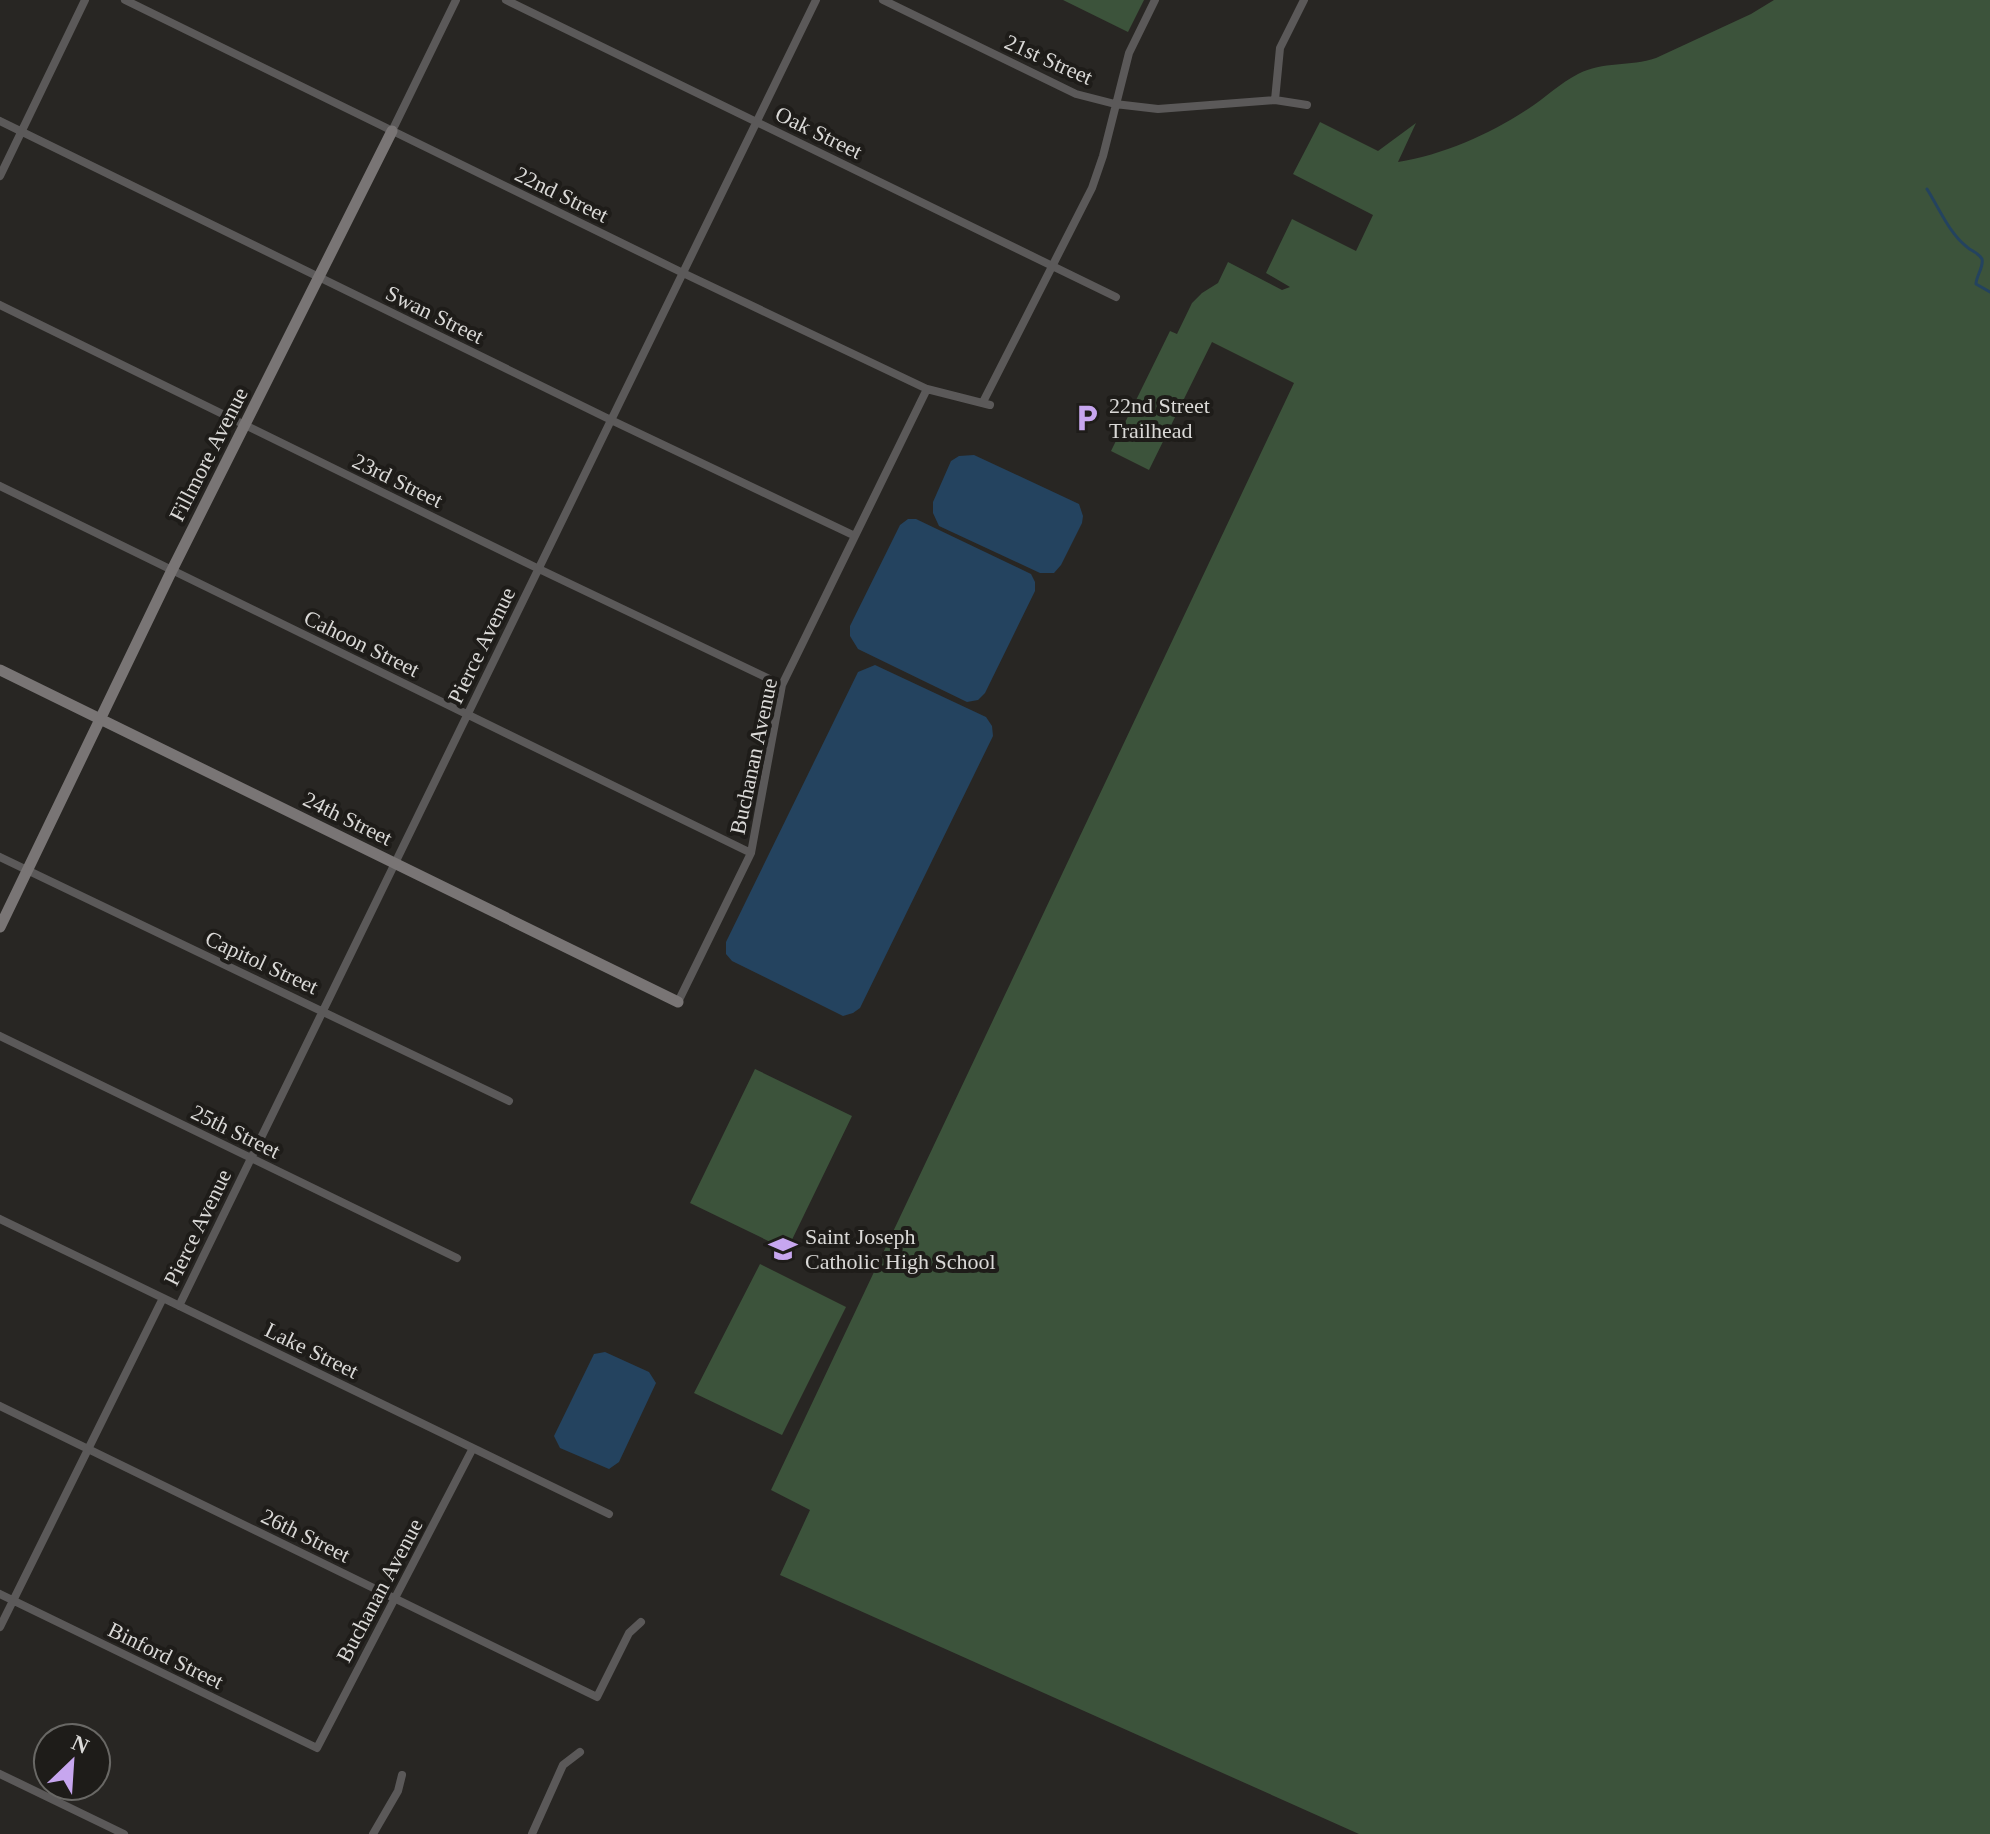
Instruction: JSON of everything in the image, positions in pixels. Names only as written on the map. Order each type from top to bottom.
[{"type":"street","points":[[0,176],[85,0]]},
{"type":"street","name":"22nd Street","points":[[125,0],[927,389],[986,404],[1052,266]]},
{"type":"street","name":"Fillmore Avenue","points":[[0,927],[99,718],[456,0]]},
{"type":"street","name":"Oak Street","points":[[506,0],[1116,297]]},
{"type":"street","name":"Pierce Avenue","points":[[179,1306],[816,0]]},
{"type":"street","name":"21st Street","points":[[883,0],[1076,94],[1115,104],[1158,109],[1275,100],[1307,105]]},
{"type":"street","points":[[1052,266],[1092,188],[1129,53],[1155,0]]},
{"type":"street","points":[[1275,100],[1280,48],[1304,0]]},
{"type":"street","name":"Swan Street","points":[[0,121],[855,536]]},
{"type":"street","name":"23rd Street","points":[[0,305],[782,685]]},
{"type":"street","name":"Buchanan Avenue","points":[[678,1002],[751,853],[782,685],[927,389]]},
{"type":"street","name":"Cahoon Street","points":[[0,486],[751,853]]},
{"type":"street","name":"24th Street","points":[[0,670],[678,1002]]},
{"type":"street","name":"Capitol Street","points":[[0,857],[509,1101]]},
{"type":"street","name":"25th Street","points":[[0,1036],[457,1258]]},
{"type":"street","name":"Lake Street","points":[[0,1219],[609,1514]]},
{"type":"street","name":"Pierce Avenue","points":[[0,1627],[163,1298]]},
{"type":"street","name":"26th Street","points":[[0,1406],[597,1697],[629,1633],[641,1622]]},
{"type":"street","name":"Buchanan Avenue","points":[[317,1748],[473,1448]]},
{"type":"street","name":"Binford Street","points":[[0,1594],[317,1748]]},
{"type":"street","points":[[532,1834],[563,1765],[580,1752]]},
{"type":"street","points":[[0,1774],[124,1834]]},
{"type":"street","points":[[373,1834],[398,1791],[402,1775]]},
{"type":"green space","points":[[1063,0],[1144,0],[1128,32]]},
{"type":"green space","points":[[1774,0],[1990,0],[1990,1834],[1359,1834],[780,1575],[810,1510],[771,1490],[1294,383],[1212,342],[1149,470],[1111,451],[1170,331],[1177,334],[1192,303],[1218,283],[1228,262],[1282,290],[1290,287],[1266,273],[1292,219],[1356,251],[1373,215],[1293,174],[1320,122],[1378,151],[1416,123],[1398,162],[1432,154],[1498,127],[1578,74],[1597,67],[1656,58],[1751,14]]},
{"type":"green space","points":[[755,1069],[852,1116],[787,1250],[690,1203]]},
{"type":"green space","points":[[760,1264],[846,1307],[782,1435],[694,1393]]},
{"type":"water","points":[[974,455],[1079,504],[1082,523],[1054,573],[1040,573],[939,526],[933,513],[933,502],[951,461],[959,456]]},
{"type":"water","points":[[908,519],[916,519],[1031,574],[1035,582],[1035,591],[985,693],[978,700],[967,702],[858,649],[850,636],[850,626],[900,525]]},
{"type":"water","points":[[875,665],[986,717],[992,726],[993,736],[860,1008],[843,1016],[732,961],[726,954],[726,942],[858,672]]},
{"type":"water","points":[[605,1352],[649,1372],[656,1383],[619,1462],[609,1469],[560,1448],[554,1436],[594,1354]]},
{"type":"waterway","points":[[1927,189],[1955,235],[1982,259],[1976,284],[1990,292]]},
{"type":"place","name":"22nd Street Trailhead","points":[[1087,418]]},
{"type":"place","name":"Saint Joseph Catholic High School","points":[[783,1249]]}]
